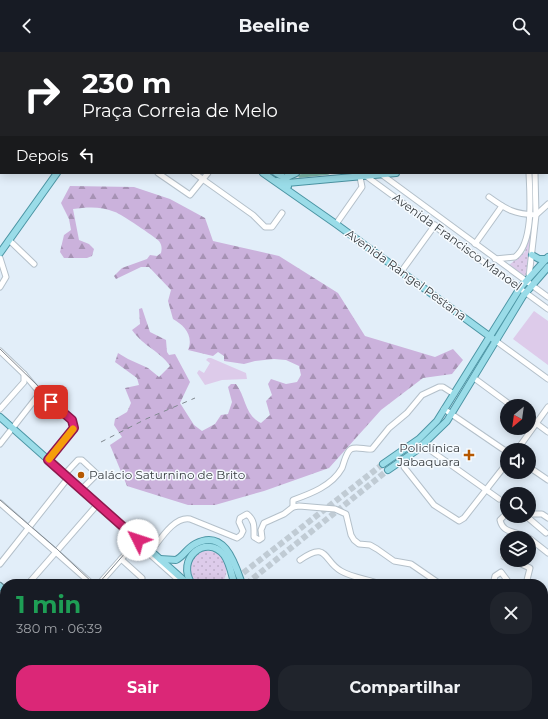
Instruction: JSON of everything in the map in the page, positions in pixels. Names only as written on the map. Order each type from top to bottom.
[{"type":"main road","points":[[0,253],[56,174]]},
{"type":"main road","name":"Avenida Rangel Pestana","points":[[264,174],[336,224],[496,341]]},
{"type":"main road","points":[[280,174],[290,177]]},
{"type":"main road","points":[[272,179],[381,174]]},
{"type":"main road","points":[[290,177],[293,193]]},
{"type":"main road","points":[[532,255],[539,259],[547,258]]},
{"type":"main road","points":[[388,470],[423,445],[444,425],[496,341],[528,281],[547,258]]},
{"type":"main road","points":[[528,281],[548,267]]},
{"type":"main road","points":[[520,277],[528,281]]},
{"type":"main road","points":[[383,464],[419,439],[428,430],[454,394],[489,337],[523,292]]},
{"type":"main road","points":[[0,417],[137,541],[151,551],[182,579]]},
{"type":"main road","points":[[160,559],[176,560],[194,544],[211,541],[220,544],[228,551],[236,579]]},
{"type":"main road","points":[[189,579],[187,575],[187,562],[194,552],[204,547],[216,549],[222,553],[236,579]]},
{"type":"street","points":[[159,174],[190,195],[207,174]]},
{"type":"street","points":[[195,174],[253,215],[265,227],[272,227],[282,213]]},
{"type":"street","name":"Avenida Francisco Manoel","points":[[381,174],[475,244],[523,292],[548,309]]},
{"type":"street","points":[[493,261],[515,257],[523,249],[526,240],[529,215],[529,174]]},
{"type":"street","points":[[528,281],[536,215],[535,174]]},
{"type":"street","points":[[336,224],[362,186],[361,175]]},
{"type":"street","name":"Avenida Francisco Manoel","points":[[361,175],[435,225],[520,277]]},
{"type":"street","points":[[489,197],[514,213],[536,215],[547,205]]},
{"type":"street","points":[[536,198],[540,205],[547,205]]},
{"type":"street","points":[[475,244],[502,206]]},
{"type":"street","points":[[401,272],[435,225]]},
{"type":"street","points":[[9,240],[34,264]]},
{"type":"street","points":[[0,258],[6,277],[0,287]]},
{"type":"street","name":"Avenida Francisco Manoel","points":[[528,281],[548,297]]},
{"type":"street","name":"Avenida Rangel Pestana","points":[[496,341],[548,379]]},
{"type":"street","points":[[0,351],[24,374],[40,393],[72,420],[74,425],[72,430],[48,460]]},
{"type":"street","points":[[24,374],[24,382]]},
{"type":"street","points":[[474,378],[502,399]]},
{"type":"street","points":[[0,410],[24,382],[30,381]]},
{"type":"street","points":[[293,507],[293,500],[315,491],[339,473],[349,450],[353,448],[365,450],[372,449],[390,428],[407,413],[422,395],[438,387],[443,387],[454,394]]},
{"type":"street","points":[[0,444],[40,393]]},
{"type":"street","points":[[548,407],[536,423],[548,432]]},
{"type":"street","points":[[444,409],[500,447]]},
{"type":"street","points":[[423,445],[499,499]]},
{"type":"street","points":[[0,564],[78,460],[82,460],[97,474],[81,490]]},
{"type":"street","points":[[404,460],[404,467],[434,505],[459,521],[464,518],[500,472]]},
{"type":"street","points":[[536,472],[548,480]]},
{"type":"street","points":[[0,503],[87,579]]},
{"type":"street","points":[[32,579],[97,505]]},
{"type":"street","points":[[151,551],[177,521],[188,518],[237,538],[243,531],[239,519],[247,514],[252,519],[254,526],[254,537],[259,540],[261,538],[261,530],[264,523],[284,514],[293,507],[329,508],[342,512],[347,516],[351,535],[354,540],[360,544],[370,545],[394,562],[411,564],[433,579]]},
{"type":"street","points":[[536,514],[542,514],[548,518]]},
{"type":"street","points":[[501,523],[504,530],[509,531]]},
{"type":"street","points":[[534,523],[546,533]]},
{"type":"street","points":[[103,579],[137,541],[178,579]]},
{"type":"street","points":[[536,544],[548,553]]},
{"type":"street","points":[[300,560],[312,552],[320,552],[329,557],[340,570],[366,579]]},
{"type":"street","points":[[121,559],[142,578]]},
{"type":"street","points":[[527,579],[530,568],[528,567]]},
{"type":"street","points":[[495,579],[495,576],[501,572],[506,579]]},
{"type":"shaded area","points":[[531,217],[534,218],[528,274],[525,276],[509,265],[525,252]]},
{"type":"shaded area","points":[[534,311],[548,321],[548,365],[513,339]]},
{"type":"shaded area","points":[[208,358],[246,373],[247,379],[222,380],[205,385],[197,373],[199,370],[204,373],[210,363],[206,360]]},
{"type":"shaded area","points":[[203,551],[210,551],[221,556],[226,566],[224,579],[192,579],[189,570],[190,566],[198,554]]},
{"type":"green space","points":[[70,186],[134,187],[170,199],[205,218],[213,241],[279,256],[338,293],[365,336],[435,357],[453,349],[463,360],[452,374],[423,378],[381,410],[329,468],[264,491],[215,505],[188,505],[127,486],[110,445],[122,437],[114,425],[115,419],[127,412],[131,403],[125,388],[139,385],[137,378],[115,362],[118,353],[148,368],[159,377],[170,366],[162,356],[142,341],[132,330],[140,324],[139,309],[142,308],[150,332],[166,340],[167,352],[169,355],[175,354],[190,382],[180,403],[194,425],[202,431],[215,424],[221,415],[228,414],[232,402],[228,387],[231,384],[236,384],[252,416],[261,423],[270,415],[266,401],[272,395],[268,384],[271,379],[286,384],[297,382],[301,375],[299,366],[286,360],[274,359],[244,364],[224,361],[224,356],[218,352],[213,356],[188,350],[190,345],[189,336],[181,324],[173,319],[168,301],[171,290],[149,267],[141,267],[116,279],[114,276],[122,268],[147,259],[150,255],[157,256],[162,250],[159,241],[138,226],[110,210],[89,207],[73,209],[79,240],[89,244],[94,249],[92,256],[87,258],[64,258],[60,252],[64,235],[71,230],[69,219],[61,203]]},
{"type":"waterway","points":[[300,176],[319,174]]},
{"type":"tunnel","points":[[235,579],[383,464]]},
{"type":"tunnel","points":[[252,579],[388,470]]},
{"type":"tram line","points":[[0,349],[75,422],[77,427],[76,431],[54,456],[54,459],[125,524],[133,535],[134,543],[102,579]]},
{"type":"tram line","points":[[0,500],[57,549],[89,579]]},
{"type":"railway","points":[[101,442],[146,419],[195,398]]},
{"type":"slow traffic","points":[[49,459],[73,429]]},
{"type":"place","name":"Policlínica Jabaquara","points":[[469,455]]},
{"type":"place","name":"Palácio Saturnino de Brito","points":[[81,475]]},
{"type":"route","points":[[51,402],[72,420],[74,428],[48,460],[138,540]]}]
